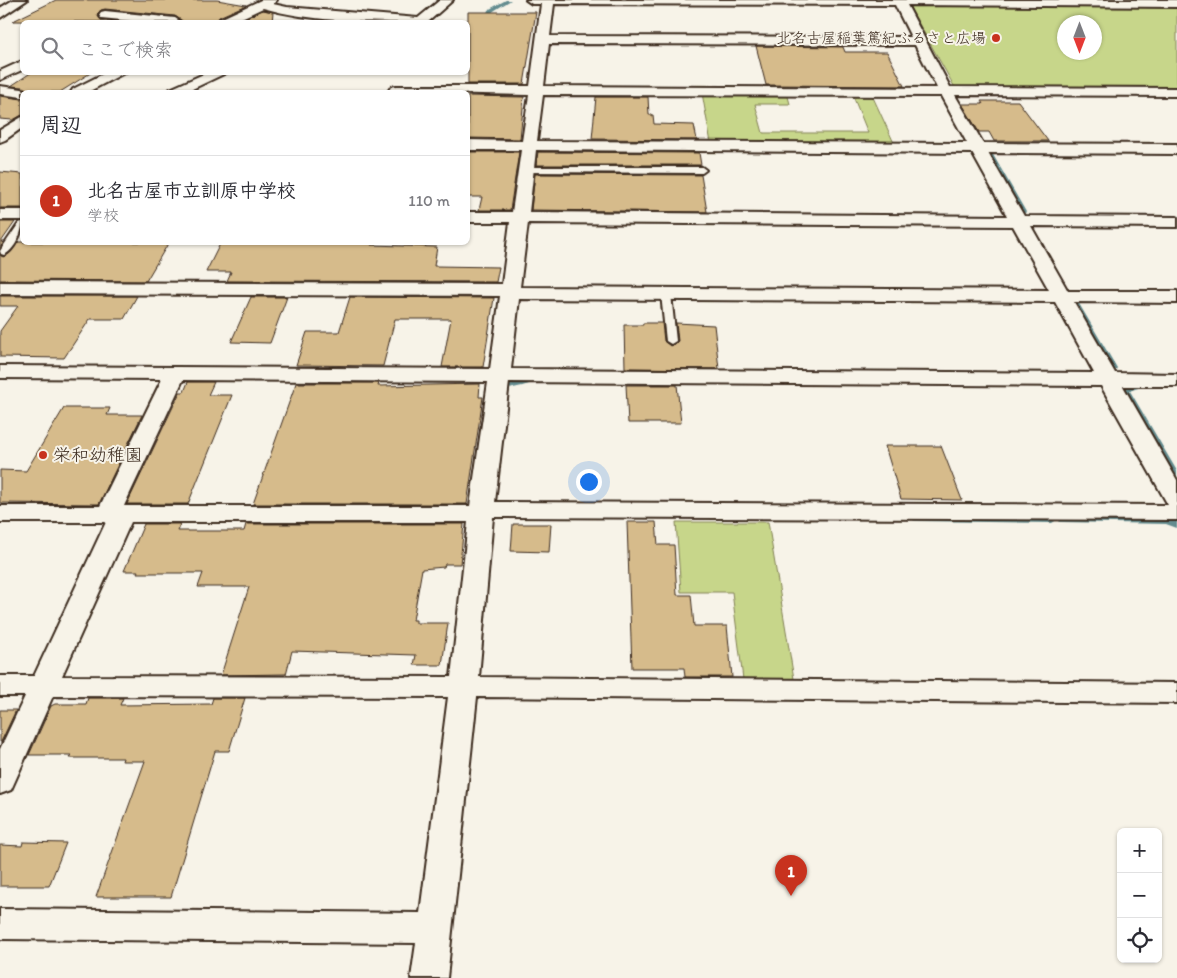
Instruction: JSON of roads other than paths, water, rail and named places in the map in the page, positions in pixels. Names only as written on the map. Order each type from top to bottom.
[{"type":"street","points":[[0,14],[21,0]]},
{"type":"street","points":[[422,20],[447,0]]},
{"type":"street","points":[[532,0],[1177,3]]},
{"type":"street","points":[[430,978],[464,687],[482,512],[548,0]]},
{"type":"street","points":[[895,1],[920,42],[977,148],[1177,501]]},
{"type":"street","points":[[228,20],[266,2],[288,11],[395,20]]},
{"type":"street","points":[[119,20],[105,16],[125,4]]},
{"type":"street","points":[[542,40],[920,42]]},
{"type":"street","points":[[0,76],[20,66]]},
{"type":"street","points":[[82,90],[113,75]]},
{"type":"street","points":[[180,90],[214,75]]},
{"type":"street","points":[[395,90],[402,75]]},
{"type":"street","points":[[0,90],[20,93]]},
{"type":"street","points":[[470,90],[1177,92]]},
{"type":"street","points":[[0,139],[20,124]]},
{"type":"street","points":[[0,139],[20,143]]},
{"type":"street","points":[[470,145],[1177,148]]},
{"type":"street","points":[[0,215],[20,215]]},
{"type":"street","points":[[470,217],[1177,222]]},
{"type":"street","points":[[510,289],[666,294],[1059,291],[1177,287]]},
{"type":"street","points":[[0,288],[1059,291],[1177,297]]},
{"type":"street","points":[[0,372],[1177,380]]},
{"type":"street","points":[[0,782],[44,686],[176,373]]},
{"type":"street","points":[[0,514],[482,512],[1177,513]]},
{"type":"street","points":[[0,686],[464,687],[1177,693]]},
{"type":"street","points":[[0,924],[435,928]]},
{"type":"lane","points":[[526,170],[702,170]]},
{"type":"lane","points":[[4,252],[20,227]]},
{"type":"lane","points":[[666,294],[670,341]]},
{"type":"waterway","points":[[485,23],[490,11],[509,0]]},
{"type":"waterway","points":[[998,150],[988,152],[1023,212]]},
{"type":"waterway","points":[[1074,302],[1113,368]]},
{"type":"waterway","points":[[511,387],[521,382],[532,382]]},
{"type":"waterway","points":[[1142,385],[1134,385],[1126,390],[1177,479]]},
{"type":"waterway","points":[[917,519],[1052,520]]},
{"type":"waterway","points":[[1063,520],[1167,521],[1177,525]]},
{"type":"place","name":"北名古屋稲葉篤紀ふるさと広場","points":[[996,38]]},
{"type":"place","name":"栄和幼稚園","points":[[43,455]]},
{"type":"place","name":"北名古屋市立訓原中学校","points":[[791,896]]}]
